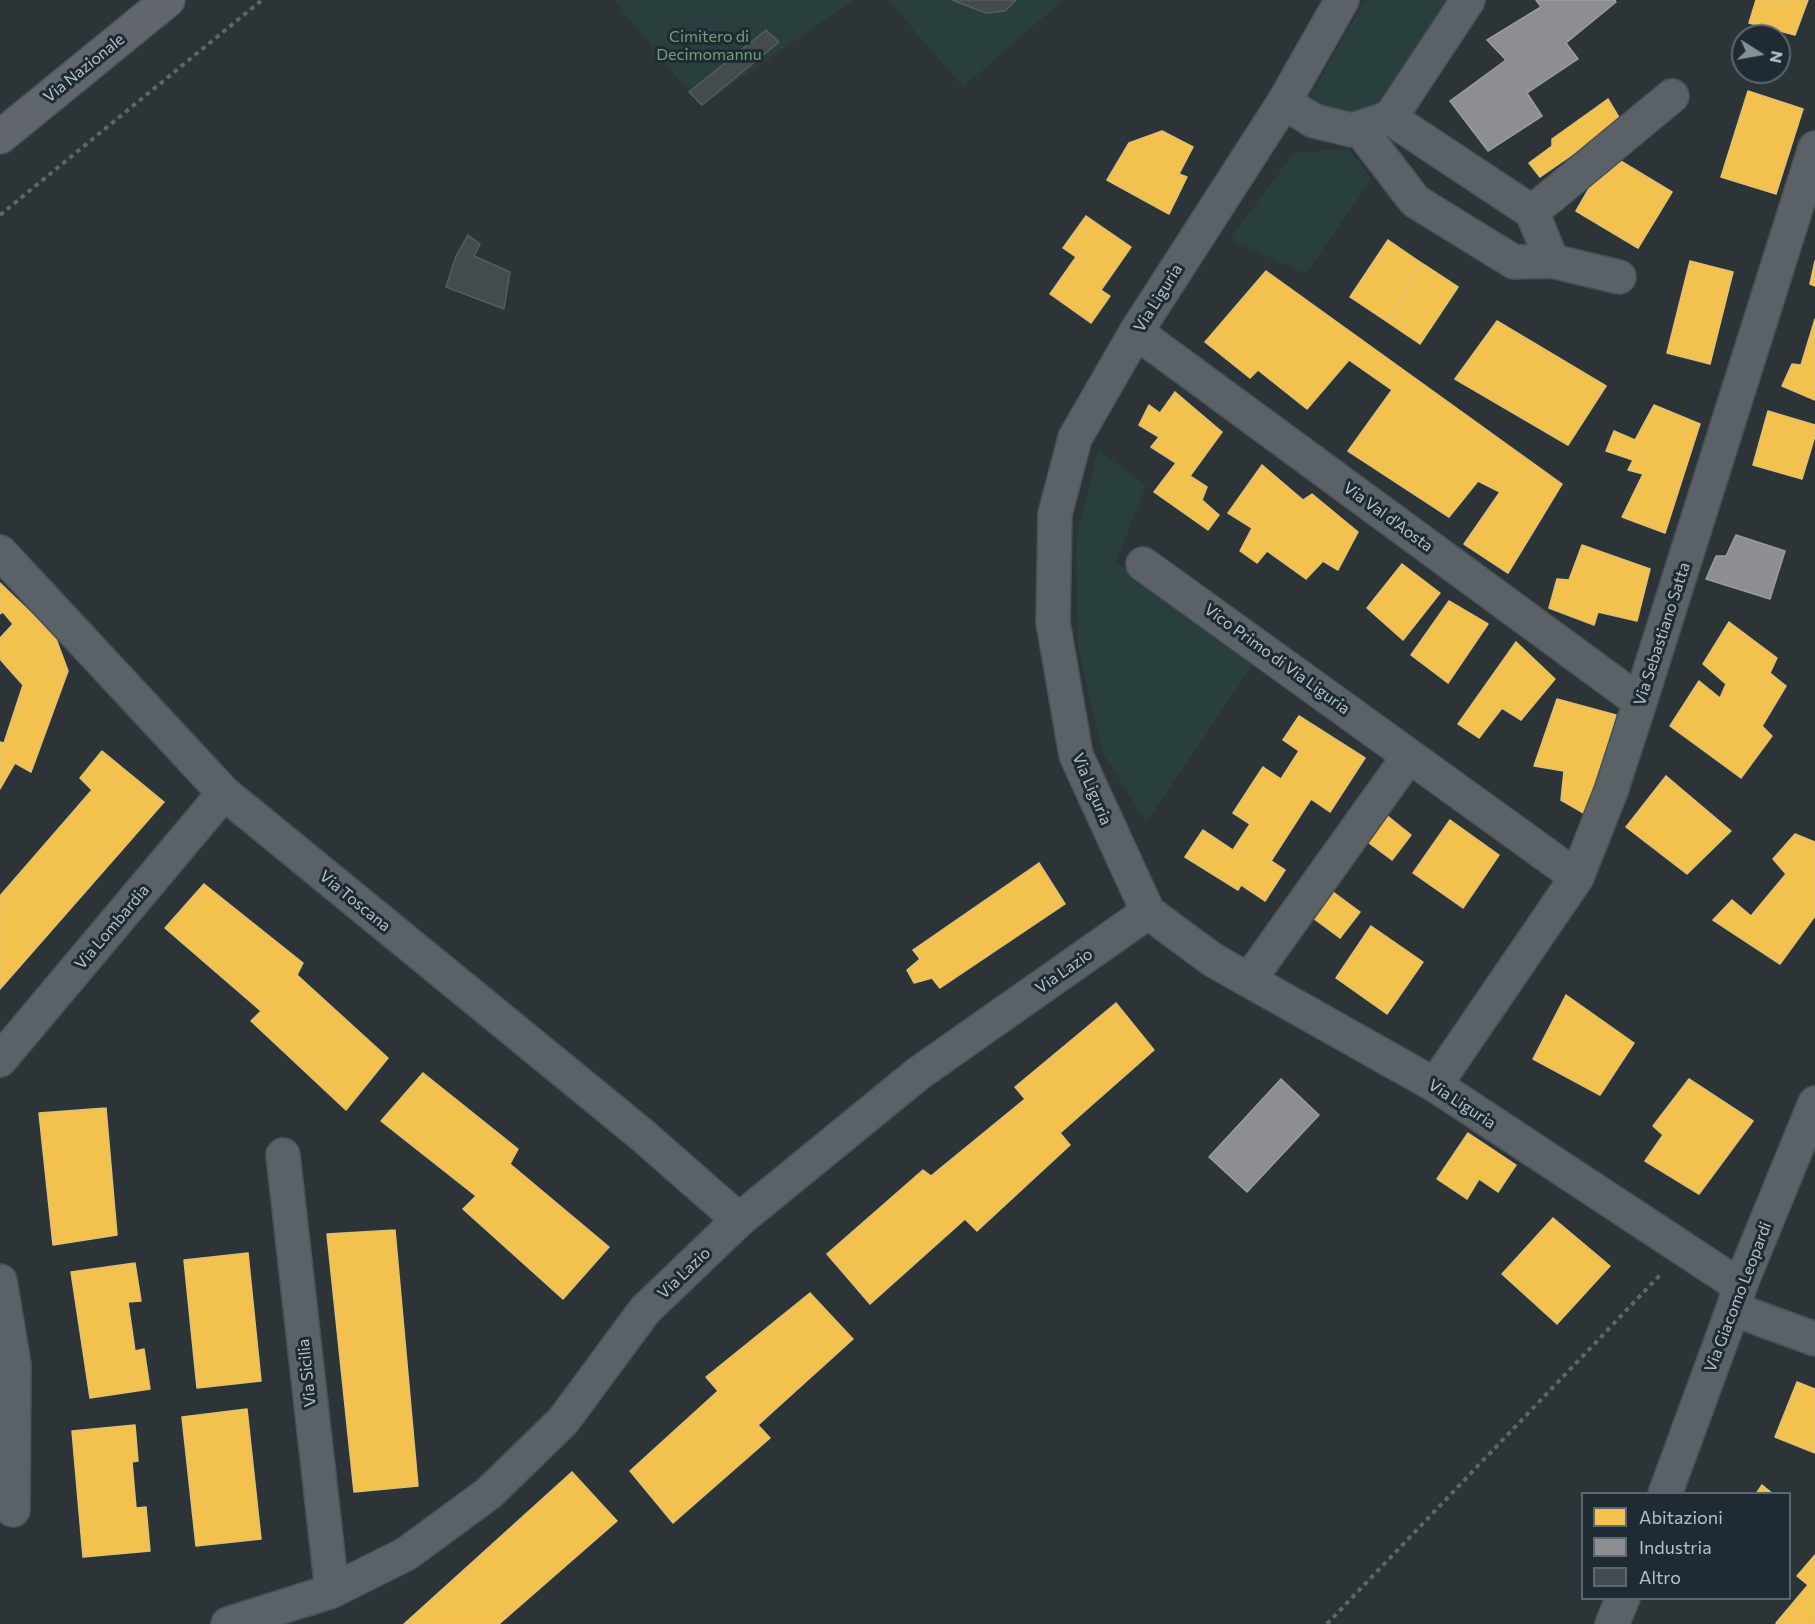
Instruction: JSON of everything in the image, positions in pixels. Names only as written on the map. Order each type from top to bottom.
[{"type":"main road","name":"Via Nazionale","points":[[0,137],[168,0]]},
{"type":"street","name":"Via Liguria","points":[[1342,0],[1284,102],[1136,332],[1075,438],[1054,514],[1053,622],[1076,755],[1148,912],[1213,960],[1435,1085],[1684,1249],[1737,1298],[1815,1339]]},
{"type":"street","points":[[1284,102],[1314,121],[1352,130],[1390,118],[1468,0]]},
{"type":"street","points":[[1532,212],[1672,96]]},
{"type":"street","points":[[1390,118],[1532,212],[1552,261]]},
{"type":"street","points":[[1359,128],[1415,201],[1514,262],[1552,261],[1619,277]]},
{"type":"street","name":"Via Sebastiano Satta","points":[[1435,1085],[1577,877],[1611,791],[1815,148]]},
{"type":"street","name":"Via Val d'Aosta","points":[[1136,332],[1640,702]]},
{"type":"street","name":"Via Toscana","points":[[0,552],[224,793],[641,1134],[739,1220]]},
{"type":"street","name":"Vico Primo di Via Liguria","points":[[1143,564],[1577,877]]},
{"type":"street","points":[[1249,980],[1409,756]]},
{"type":"street","name":"Via Lombardia","points":[[0,1060],[224,793]]},
{"type":"street","name":"Via Lazio","points":[[228,1624],[332,1591],[406,1554],[489,1493],[563,1421],[645,1310],[739,1220],[919,1072],[1148,912]]},
{"type":"street","name":"Via Giacomo Leopardi","points":[[1666,1492],[1737,1298],[1815,1102]]},
{"type":"street","name":"Via Sicilia","points":[[283,1155],[332,1591]]},
{"type":"street","points":[[0,1281],[14,1365],[13,1510]]},
{"type":"street","points":[[1612,1624],[1623,1600]]},
{"type":"path","points":[[0,214],[262,0]]},
{"type":"path","points":[[1327,1624],[1684,1249]]},
{"type":"green space","name":"Cimitero di Decimomannu","points":[[614,0],[854,0],[702,105]]},
{"type":"green space","points":[[888,0],[1063,0],[963,87]]},
{"type":"green space","points":[[1365,0],[1457,0],[1386,108],[1327,121],[1310,95]]},
{"type":"green space","points":[[1349,149],[1371,179],[1306,274],[1230,239],[1294,153]]},
{"type":"green space","points":[[1099,451],[1146,485],[1116,562],[1157,588],[1254,662],[1146,823],[1102,751],[1078,648],[1076,536]]},
{"type":"building: Abitazioni","points":[[1756,0],[1808,0],[1795,35],[1791,34],[1791,24],[1749,23]]},
{"type":"building: Abitazioni","points":[[1748,91],[1803,109],[1776,194],[1721,177]]},
{"type":"building: Abitazioni","points":[[1608,99],[1621,121],[1540,177],[1529,163],[1552,146],[1552,139]]},
{"type":"building: Abitazioni","points":[[1162,131],[1193,147],[1179,174],[1187,177],[1169,214],[1107,180],[1129,143]]},
{"type":"building: Abitazioni","points":[[1609,154],[1672,192],[1638,248],[1576,211]]},
{"type":"building: Abitazioni","points":[[1086,216],[1131,247],[1101,290],[1110,296],[1091,323],[1050,294],[1076,257],[1063,248]]},
{"type":"building: Abitazioni","points":[[1388,240],[1423,264],[1386,321],[1350,297]]},
{"type":"building: Abitazioni","points":[[1690,261],[1733,272],[1710,364],[1667,353]]},
{"type":"building: Abitazioni","points":[[1815,261],[1815,286],[1810,284]]},
{"type":"building: Abitazioni","points":[[1423,264],[1458,287],[1420,344],[1386,321]]},
{"type":"building: Abitazioni","points":[[1266,271],[1562,484],[1508,573],[1464,544],[1500,492],[1478,481],[1449,517],[1348,451],[1392,390],[1349,360],[1307,409],[1258,370],[1250,378],[1205,342]]},
{"type":"building: Abitazioni","points":[[1815,319],[1815,400],[1782,386],[1792,364],[1801,365]]},
{"type":"building: Abitazioni","points":[[1497,321],[1606,386],[1568,445],[1455,379]]},
{"type":"building: Abitazioni","points":[[1175,392],[1222,432],[1190,476],[1207,487],[1202,500],[1219,515],[1208,530],[1154,492],[1176,463],[1151,447],[1159,437],[1139,425],[1149,405],[1160,413]]},
{"type":"building: Abitazioni","points":[[1654,405],[1700,424],[1665,533],[1622,517],[1643,474],[1628,470],[1633,460],[1606,451],[1614,431],[1635,440]]},
{"type":"building: Abitazioni","points":[[1768,411],[1815,425],[1815,436],[1802,479],[1753,465]]},
{"type":"building: Abitazioni","points":[[1262,465],[1303,500],[1312,494],[1358,532],[1338,570],[1323,561],[1306,579],[1267,551],[1257,563],[1240,551],[1252,528],[1228,513]]},
{"type":"building: Abitazioni","points":[[1582,545],[1650,569],[1637,621],[1598,612],[1594,625],[1549,608],[1557,579],[1569,580]]},
{"type":"building: Abitazioni","points":[[1402,564],[1440,593],[1403,640],[1367,608]]},
{"type":"building: Abitazioni","points":[[0,583],[55,636],[68,671],[31,772],[15,763],[0,789],[0,742],[4,743],[23,685],[0,659],[0,638],[13,624],[3,612],[0,614]]},
{"type":"building: Abitazioni","points":[[1449,601],[1488,624],[1448,683],[1411,655]]},
{"type":"building: Abitazioni","points":[[1729,622],[1777,658],[1770,673],[1786,686],[1762,726],[1772,736],[1741,778],[1670,726],[1699,681],[1720,698],[1726,684],[1703,664]]},
{"type":"building: Abitazioni","points":[[1516,642],[1555,679],[1521,720],[1502,708],[1479,738],[1458,724]]},
{"type":"building: Abitazioni","points":[[1557,699],[1616,715],[1587,815],[1561,800],[1564,771],[1534,766]]},
{"type":"building: Abitazioni","points":[[1299,716],[1365,758],[1330,812],[1311,799],[1271,861],[1285,870],[1265,901],[1241,885],[1238,890],[1185,857],[1203,830],[1233,850],[1250,824],[1233,813],[1263,767],[1281,779],[1299,751],[1283,740]]},
{"type":"building: Abitazioni","points":[[102,751],[164,802],[0,989],[0,896],[92,790],[80,778]]},
{"type":"building: Abitazioni","points":[[1666,776],[1731,831],[1687,874],[1626,827]]},
{"type":"building: Abitazioni","points":[[1385,814],[1411,835],[1392,860],[1365,840]]},
{"type":"building: Abitazioni","points":[[1450,820],[1499,855],[1463,908],[1413,873]]},
{"type":"building: Abitazioni","points":[[1795,834],[1815,842],[1815,916],[1780,964],[1713,920],[1732,900],[1751,916],[1786,874],[1773,859]]},
{"type":"building: Abitazioni","points":[[1039,863],[1065,904],[940,988],[932,978],[914,983],[907,970],[920,959],[913,950]]},
{"type":"building: Abitazioni","points":[[204,884],[303,963],[297,975],[388,1058],[346,1110],[251,1021],[261,1011],[165,928]]},
{"type":"building: Abitazioni","points":[[1333,892],[1360,912],[1340,938],[1313,918]]},
{"type":"building: Abitazioni","points":[[1371,926],[1423,962],[1387,1014],[1336,978]]},
{"type":"building: Abitazioni","points":[[1566,995],[1634,1043],[1600,1095],[1533,1059]]},
{"type":"building: Abitazioni","points":[[1116,1003],[1154,1050],[1060,1133],[1070,1145],[977,1231],[965,1219],[870,1304],[827,1254],[923,1170],[931,1176],[1025,1099],[1015,1087]]},
{"type":"building: Abitazioni","points":[[423,1073],[518,1149],[510,1164],[609,1247],[563,1299],[463,1209],[476,1196],[381,1121]]},
{"type":"building: Abitazioni","points":[[1689,1079],[1753,1121],[1699,1194],[1645,1161],[1663,1135],[1653,1126]]},
{"type":"building: Abitazioni","points":[[106,1108],[117,1235],[53,1245],[39,1113]]},
{"type":"building: Abitazioni","points":[[1468,1133],[1516,1165],[1498,1192],[1479,1179],[1467,1199],[1437,1179]]},
{"type":"building: Abitazioni","points":[[1553,1218],[1610,1266],[1557,1324],[1502,1274]]},
{"type":"building: Abitazioni","points":[[395,1230],[418,1486],[354,1492],[327,1234]]},
{"type":"building: Abitazioni","points":[[248,1253],[261,1381],[197,1388],[184,1260]]},
{"type":"building: Abitazioni","points":[[135,1263],[141,1301],[128,1302],[135,1351],[144,1349],[150,1389],[90,1398],[71,1272]]},
{"type":"building: Abitazioni","points":[[810,1293],[853,1339],[758,1425],[770,1438],[673,1523],[630,1471],[718,1391],[706,1377]]},
{"type":"building: Abitazioni","points":[[1797,1382],[1815,1389],[1815,1453],[1775,1437]]},
{"type":"building: Abitazioni","points":[[247,1409],[261,1539],[196,1546],[182,1417]]},
{"type":"building: Abitazioni","points":[[135,1425],[138,1461],[132,1462],[136,1508],[146,1507],[150,1551],[83,1557],[72,1431]]},
{"type":"building: Abitazioni","points":[[572,1472],[617,1521],[499,1624],[404,1624]]},
{"type":"building: Abitazioni","points":[[1762,1485],[1771,1492],[1757,1492]]},
{"type":"building: Abitazioni","points":[[1815,1555],[1815,1624],[1777,1624],[1808,1585],[1797,1576]]},
{"type":"building: Industria","points":[[1536,0],[1615,0],[1616,2],[1566,43],[1578,59],[1527,93],[1542,116],[1488,151],[1450,101],[1506,60],[1487,40],[1541,7]]},
{"type":"building: Industria","points":[[1736,535],[1785,551],[1770,599],[1706,579],[1716,556],[1726,556]]},
{"type":"building: Industria","points":[[1281,1079],[1319,1115],[1247,1192],[1209,1157]]},
{"type":"building: Altro","points":[[952,0],[1016,0],[1005,11],[986,13]]},
{"type":"building: Altro","points":[[766,30],[779,42],[702,105],[689,92]]},
{"type":"building: Altro","points":[[468,235],[480,244],[474,256],[510,272],[504,309],[446,287],[456,256]]}]
